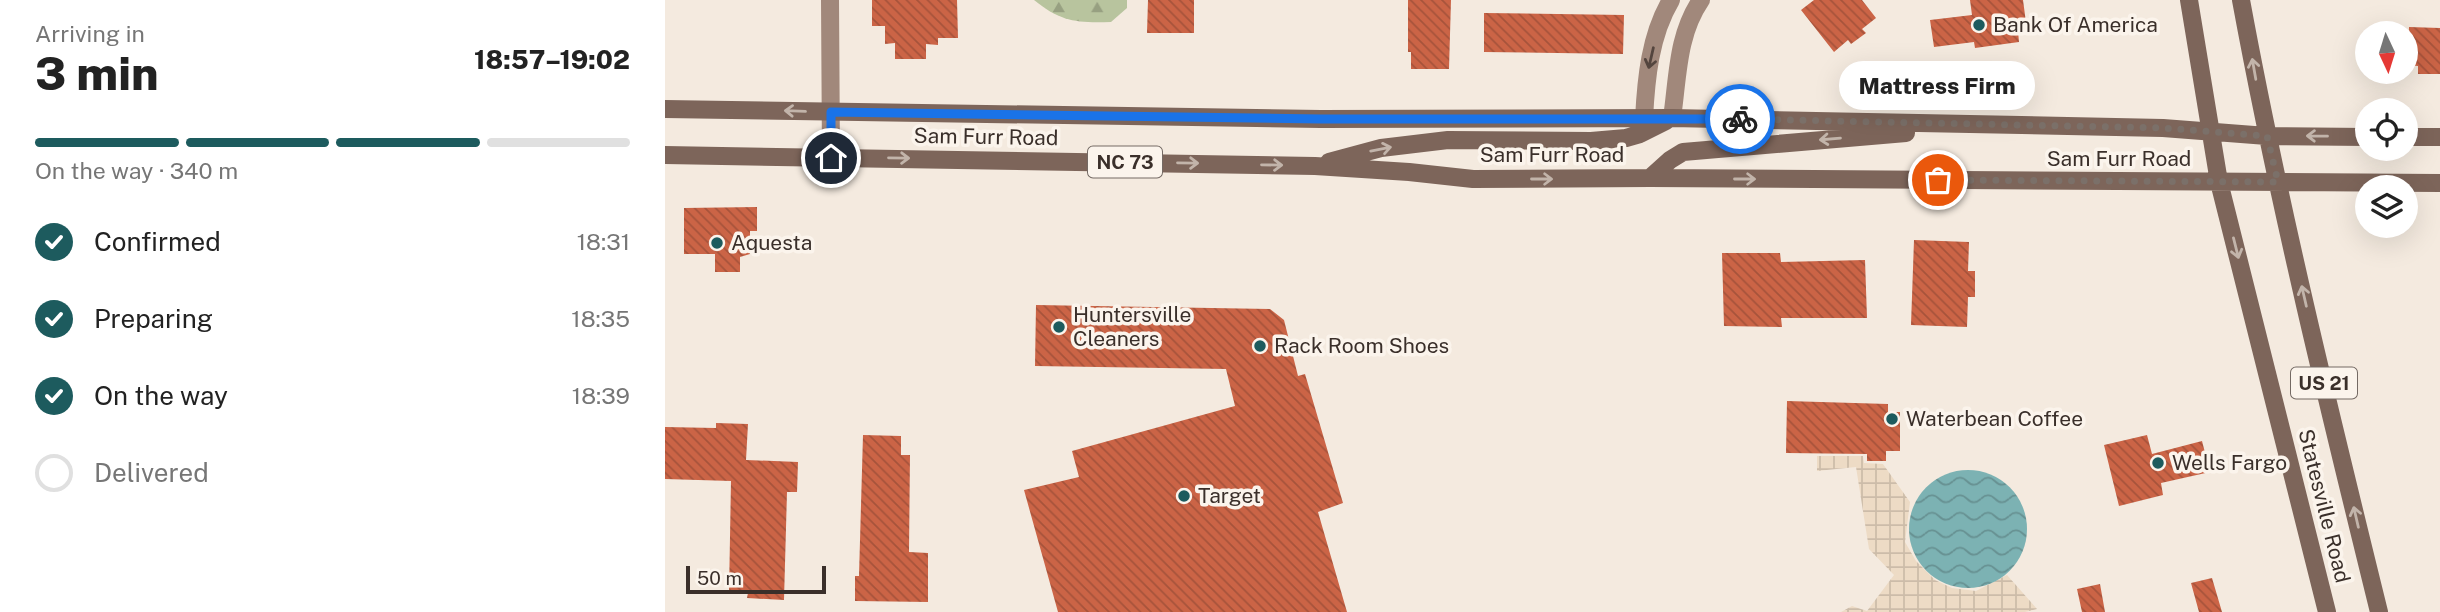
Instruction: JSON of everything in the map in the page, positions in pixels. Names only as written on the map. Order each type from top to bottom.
[{"type":"main road","points":[[830,0],[831,158]]},
{"type":"main road","points":[[1644,119],[1648,72],[1664,11],[1671,0]]},
{"type":"main road","points":[[1315,166],[1381,148],[1448,140],[1591,141],[1640,134],[1672,118],[1677,63],[1683,37],[1701,0]]},
{"type":"main road","name":"Statesville Road","points":[[2189,0],[2219,182],[2327,612]]},
{"type":"main road","name":"Statesville Road","points":[[2241,0],[2267,136],[2379,612]]},
{"type":"main road","name":"Sam Furr Road","points":[[665,109],[1321,119],[1672,118],[2163,128],[2267,136],[2355,137]]},
{"type":"main road","points":[[1650,178],[1683,152],[1996,126]]},
{"type":"main road","points":[[2418,137],[2440,137]]},
{"type":"main road","name":"Sam Furr Road","points":[[665,155],[1315,166],[1473,179],[2440,183]]},
{"type":"green space","points":[[1034,0],[1127,0],[1127,8],[1111,22],[1088,22],[1061,17]]},
{"type":"shaded area","points":[[1817,456],[1863,456],[1864,463],[1883,464],[1910,502],[1905,542],[1916,561],[1935,580],[1952,588],[1976,591],[2007,575],[2037,609],[2025,612],[1841,612],[1852,606],[1867,611],[1894,575],[1869,549],[1856,467],[1817,471]]},
{"type":"water","points":[[1968,470],[1991,474],[2010,487],[2023,506],[2027,529],[2023,552],[2010,571],[1991,584],[1968,588],[1945,584],[1926,571],[1913,552],[1909,529],[1913,506],[1926,487],[1945,474]]},
{"type":"building","points":[[872,0],[957,0],[958,38],[938,38],[938,45],[926,44],[926,59],[895,59],[895,43],[885,44],[885,26],[872,26]]},
{"type":"building","points":[[1148,0],[1194,0],[1194,33],[1147,33]]},
{"type":"building","points":[[1408,0],[1451,0],[1449,69],[1411,69],[1411,52],[1408,52]]},
{"type":"building","points":[[1814,0],[1862,0],[1876,18],[1862,29],[1866,33],[1851,44],[1848,40],[1834,52],[1801,10]]},
{"type":"building","name":"Bank Of America","points":[[1970,0],[2023,0],[2027,30],[2018,31],[2019,42],[1975,48],[1974,42],[1934,47],[1930,20],[1972,15]]},
{"type":"building","points":[[1484,13],[1624,15],[1623,54],[1484,52]]},
{"type":"building","points":[[2419,27],[2440,28],[2440,74],[2419,74]]},
{"type":"building","name":"Aquesta","points":[[757,207],[757,231],[750,231],[750,254],[740,257],[740,272],[715,272],[715,254],[684,254],[684,208]]},
{"type":"building","points":[[1914,240],[1969,242],[1968,271],[1975,271],[1975,297],[1968,297],[1967,327],[1911,325]]},
{"type":"building","points":[[1722,253],[1780,253],[1781,262],[1865,260],[1867,318],[1781,318],[1782,327],[1724,326]]},
{"type":"building","name":"Target","points":[[1036,305],[1270,309],[1284,320],[1298,376],[1305,374],[1343,503],[1318,512],[1347,612],[1058,612],[1024,490],[1079,477],[1072,451],[1235,406],[1226,369],[1035,366]]},
{"type":"building","points":[[1787,401],[1888,404],[1888,412],[1900,412],[1900,451],[1886,451],[1886,461],[1867,461],[1867,454],[1786,453]]},
{"type":"building","points":[[716,423],[748,424],[746,460],[798,462],[797,492],[787,492],[784,600],[747,598],[748,593],[729,593],[731,481],[665,479],[665,427],[716,428]]},
{"type":"building","points":[[863,435],[901,436],[901,455],[910,455],[909,552],[928,553],[928,602],[855,601],[855,576],[859,576]]},
{"type":"building","name":"Wells Fargo","points":[[2147,435],[2152,454],[2202,441],[2210,472],[2161,483],[2163,495],[2119,506],[2104,445]]},
{"type":"building","points":[[2212,578],[2222,612],[2199,612],[2191,583]]},
{"type":"building","points":[[2100,584],[2105,612],[2082,612],[2077,589]]},
{"type":"way so far","points":[[1740,119],[2163,128],[2267,136],[2278,182],[1938,180]]},
{"type":"place","name":"Bank Of America","points":[[1979,25]]},
{"type":"place","name":"Mattress Firm","points":[[1938,180]]},
{"type":"place","name":"Aquesta","points":[[717,243]]},
{"type":"place","name":"Huntersville Cleaners","points":[[1059,327]]},
{"type":"place","name":"Rack Room Shoes","points":[[1260,346]]},
{"type":"place","name":"Waterbean Coffee","points":[[1892,419]]},
{"type":"place","name":"Wells Fargo","points":[[2158,463]]},
{"type":"place","name":"Target","points":[[1184,496]]},
{"type":"route","points":[[831,158],[831,112],[1321,119],[1740,119]]}]
